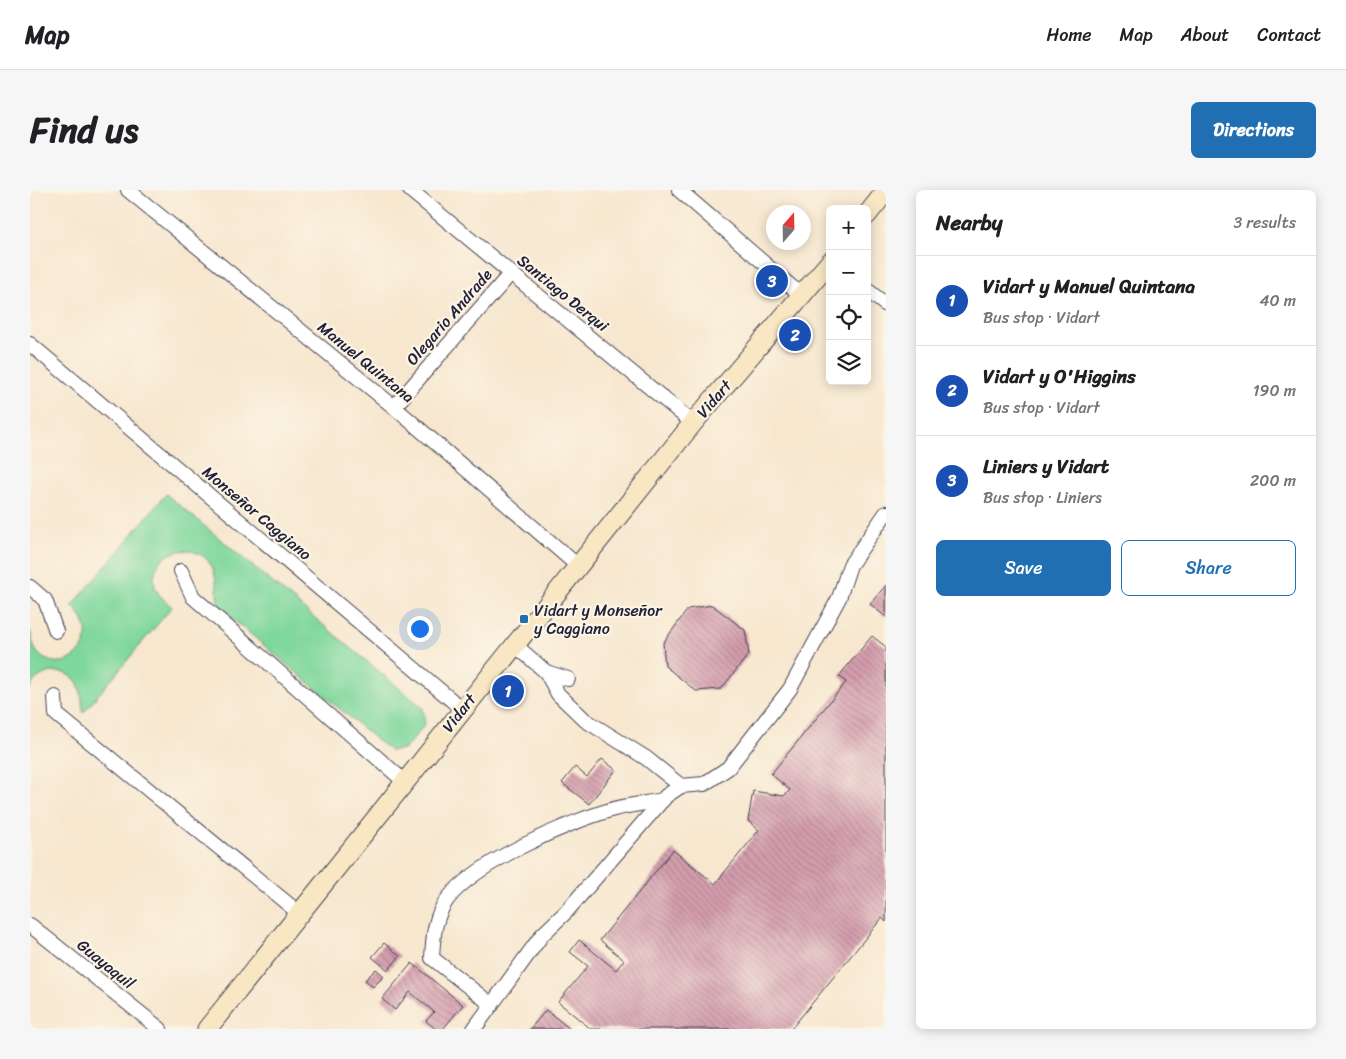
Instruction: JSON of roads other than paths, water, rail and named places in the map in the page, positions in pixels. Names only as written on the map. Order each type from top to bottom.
[{"type":"street","name":"Manuel Quintana","points":[[128,190],[394,407],[578,566]]},
{"type":"street","name":"Santiago Derqui","points":[[410,190],[693,423]]},
{"type":"street","points":[[679,190],[801,295]]},
{"type":"street","points":[[871,209],[886,191]]},
{"type":"street","name":"Vidart","points":[[207,1029],[693,423],[826,267]]},
{"type":"street","name":"Olegario Andrade","points":[[394,407],[511,273]]},
{"type":"street","points":[[871,293],[886,305]]},
{"type":"street","name":"Monseñor Caggiano","points":[[30,344],[462,709]]},
{"type":"street","points":[[474,1029],[542,935],[566,912],[663,800],[681,786],[704,784],[728,768],[790,689],[839,598],[850,565],[886,513]]},
{"type":"street","points":[[181,572],[193,597],[405,782]]},
{"type":"street","points":[[30,587],[45,600],[56,631]]},
{"type":"street","points":[[514,644],[546,672],[558,694],[585,720],[646,758],[681,786]]},
{"type":"street","points":[[546,672],[568,679]]},
{"type":"street","points":[[55,697],[56,714],[299,914]]},
{"type":"street","points":[[492,1005],[432,958],[434,929],[443,906],[461,883],[539,837],[613,809],[663,800]]},
{"type":"street","name":"Guayaquil","points":[[30,925],[160,1029]]},
{"type":"place","name":"Liniers y Vidart","points":[[772,281]]},
{"type":"place","name":"Vidart y O'Higgins","points":[[795,335]]},
{"type":"place","name":"Vidart y Monseñor y Caggiano","points":[[524,619]]},
{"type":"place","name":"Vidart y Manuel Quintana","points":[[508,691]]}]
